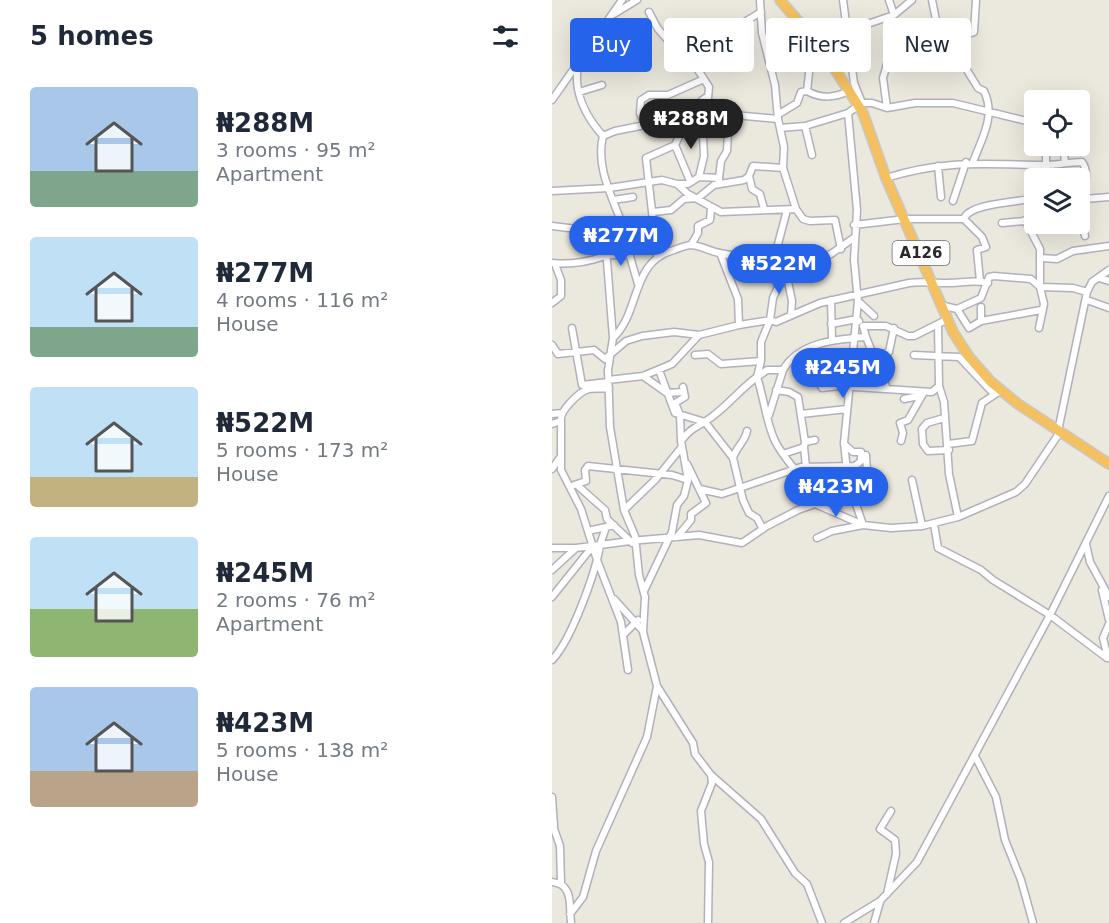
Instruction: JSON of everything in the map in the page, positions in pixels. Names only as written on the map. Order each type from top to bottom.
[{"type":"highway","name":"A126","points":[[780,0],[796,18]]},
{"type":"highway","name":"A126","points":[[836,72],[860,104],[886,178],[948,319],[969,357],[999,391],[1109,464]]},
{"type":"street","points":[[610,16],[622,0]]},
{"type":"street","points":[[610,16],[637,0]]},
{"type":"street","points":[[760,0],[762,33],[784,147],[783,168],[796,209],[803,219],[810,221],[835,219],[841,249]]},
{"type":"street","points":[[843,0],[845,18]]},
{"type":"street","points":[[889,0],[894,15]]},
{"type":"street","points":[[871,23],[894,15],[912,0]]},
{"type":"street","points":[[932,0],[936,18]]},
{"type":"street","points":[[971,33],[974,32],[976,0]]},
{"type":"street","points":[[649,12],[664,36]]},
{"type":"street","points":[[751,18],[761,12]]},
{"type":"street","points":[[552,100],[572,72]]},
{"type":"street","points":[[577,72],[582,105],[603,136],[600,150],[609,189],[628,244],[638,284]]},
{"type":"street","points":[[699,72],[709,87],[708,98],[723,114],[729,115],[779,117],[796,103],[801,92],[807,91],[819,97],[840,96],[849,92]]},
{"type":"street","points":[[853,72],[860,104]]},
{"type":"street","points":[[884,72],[887,108]]},
{"type":"street","points":[[953,201],[990,110],[984,91],[978,88],[968,72]]},
{"type":"street","points":[[807,91],[809,73]]},
{"type":"street","points":[[603,136],[645,125],[640,113],[641,100],[649,95],[668,95],[704,79]]},
{"type":"street","points":[[579,92],[602,85]]},
{"type":"street","points":[[657,256],[646,158],[675,145],[692,109],[708,98]]},
{"type":"street","points":[[780,128],[805,126],[848,113],[860,104],[872,102],[887,108],[926,103],[953,103],[1024,120]]},
{"type":"street","points":[[848,113],[857,210],[855,225],[857,319],[852,338],[844,443],[848,480],[863,525]]},
{"type":"street","points":[[652,212],[671,210],[684,199],[698,198],[719,181],[721,161],[728,151],[729,115]]},
{"type":"street","points":[[684,124],[703,136],[704,156],[699,177]]},
{"type":"street","points":[[805,126],[812,155]]},
{"type":"street","points":[[675,145],[690,181]]},
{"type":"street","points":[[1046,156],[1046,165]]},
{"type":"street","points":[[1064,156],[1065,162]]},
{"type":"street","points":[[886,178],[938,165],[970,162],[1046,165],[1082,162],[1085,168]]},
{"type":"street","points":[[938,165],[941,197]]},
{"type":"street","points":[[764,209],[760,194],[752,189],[749,176],[753,166],[783,168]]},
{"type":"street","points":[[552,191],[609,189],[650,180],[677,184],[699,177],[719,181],[749,176]]},
{"type":"street","points":[[677,184],[711,208],[732,214],[764,209],[796,209]]},
{"type":"street","points":[[613,200],[633,196]]},
{"type":"street","points":[[1090,197],[1109,197]]},
{"type":"street","points":[[964,219],[969,212],[986,205],[1024,200]]},
{"type":"street","points":[[691,245],[698,233],[698,226],[710,220],[711,208]]},
{"type":"street","points":[[777,262],[778,244],[787,210]]},
{"type":"street","points":[[855,225],[905,219],[964,219],[982,237],[986,247],[976,250],[984,282],[981,297],[957,309],[944,306]]},
{"type":"street","points":[[1002,223],[1024,220]]},
{"type":"street","points":[[552,231],[552,226],[605,235],[628,244],[655,246]]},
{"type":"street","points":[[1033,234],[1041,258],[1040,286],[1044,304],[1039,328]]},
{"type":"street","points":[[605,235],[613,338],[608,383],[610,427],[624,510],[637,551],[644,591],[643,632],[657,686],[693,743],[695,754],[711,775],[761,819],[795,873],[807,884],[822,923]]},
{"type":"street","points":[[815,504],[812,489],[800,480],[795,469],[783,454],[768,419],[757,377],[761,361],[761,342],[770,320],[772,298],[786,269],[841,249],[855,237]]},
{"type":"street","points":[[613,338],[622,330],[638,284],[657,256],[691,245],[720,253],[777,262],[786,269],[792,301],[791,315]]},
{"type":"street","points":[[1041,258],[1057,259],[1073,251],[1109,246]]},
{"type":"street","points":[[720,253],[738,299],[738,324]]},
{"type":"street","points":[[552,303],[561,296],[562,289],[553,263],[591,262],[606,255],[630,255]]},
{"type":"street","points":[[1080,289],[1109,270]]},
{"type":"street","points":[[552,345],[558,354],[594,350],[605,359],[612,351],[630,339],[661,333],[699,335],[738,324],[770,320],[776,322],[831,300],[857,298],[924,280],[984,282],[989,277],[1005,276],[1030,279],[1040,286],[1080,289],[1087,292]]},
{"type":"street","points":[[1099,278],[1109,281]]},
{"type":"street","points":[[817,538],[832,531],[863,525],[903,528],[934,524],[958,517],[1016,492],[1025,484],[1059,431],[1087,292],[1092,282]]},
{"type":"street","points":[[857,298],[874,316]]},
{"type":"street","points":[[831,300],[832,339]]},
{"type":"street","points":[[1087,300],[1109,308]]},
{"type":"street","points":[[981,308],[981,321]]},
{"type":"street","points":[[957,309],[969,328],[981,321],[1041,310]]},
{"type":"street","points":[[831,324],[857,319]]},
{"type":"street","points":[[857,319],[863,326],[887,389]]},
{"type":"street","points":[[863,326],[894,328],[908,336],[914,336],[948,319]]},
{"type":"street","points":[[938,324],[939,386],[944,402],[949,474],[958,517]]},
{"type":"street","points":[[572,328],[582,385],[608,383]]},
{"type":"street","points":[[875,357],[889,352],[894,328]]},
{"type":"street","points":[[552,414],[562,413],[589,389],[643,376],[678,360],[699,335]]},
{"type":"street","points":[[768,419],[788,360],[832,339],[866,338]]},
{"type":"street","points":[[695,356],[708,354],[721,364],[761,361]]},
{"type":"street","points":[[914,355],[959,357],[984,385],[999,391]]},
{"type":"street","points":[[659,370],[670,407],[680,415],[705,422],[733,458],[749,513],[757,518],[763,529]]},
{"type":"street","points":[[681,441],[693,426],[705,422],[744,385],[767,370],[783,370]]},
{"type":"street","points":[[643,376],[667,393],[684,389],[685,397],[675,403],[680,415],[681,449],[706,503]]},
{"type":"street","points":[[818,379],[822,388],[848,387],[932,392],[939,386]]},
{"type":"street","points":[[776,390],[789,392],[798,397],[806,467]]},
{"type":"street","points":[[944,418],[927,423],[922,429],[923,444],[928,451],[972,441],[982,402],[999,391]]},
{"type":"street","points":[[904,399],[919,396],[922,392]]},
{"type":"street","points":[[901,441],[903,433],[900,423],[908,420],[922,392]]},
{"type":"street","points":[[801,414],[847,409]]},
{"type":"street","points":[[562,413],[559,459],[561,470],[574,485],[604,510],[607,519],[633,541]]},
{"type":"street","points":[[552,424],[561,421]]},
{"type":"street","points":[[733,458],[735,450],[746,439],[747,431]]},
{"type":"street","points":[[783,454],[815,440]]},
{"type":"street","points":[[844,443],[853,452],[861,452],[862,456],[866,455],[867,472]]},
{"type":"street","points":[[624,510],[681,449]]},
{"type":"street","points":[[676,538],[691,520],[691,514],[722,494],[795,469],[855,466],[861,461],[862,456]]},
{"type":"street","points":[[552,469],[559,459]]},
{"type":"street","points":[[644,591],[672,532],[677,505],[684,496],[688,480],[686,463]]},
{"type":"street","points":[[574,485],[586,481],[585,470],[588,466],[618,468],[688,480]]},
{"type":"street","points":[[912,480],[922,526]]},
{"type":"street","points":[[574,485],[592,547],[624,634],[628,670]]},
{"type":"street","points":[[700,489],[722,494]]},
{"type":"street","points":[[844,923],[880,901],[917,862],[1050,615],[1109,496]]},
{"type":"street","points":[[552,548],[592,547],[699,535],[742,543],[798,510],[815,504],[863,525]]},
{"type":"street","points":[[934,524],[938,548],[981,570],[993,580],[1050,615],[1108,659]]},
{"type":"street","points":[[588,531],[614,525]]},
{"type":"street","points":[[552,660],[561,650],[579,612],[606,527]]},
{"type":"street","points":[[1086,543],[1087,556],[1101,587],[1109,622],[1103,638],[1108,659]]},
{"type":"street","points":[[552,597],[592,547]]},
{"type":"street","points":[[552,570],[576,548]]},
{"type":"street","points":[[1101,587],[1109,597]]},
{"type":"street","points":[[612,597],[643,632]]},
{"type":"street","points":[[624,634],[636,623],[644,607]]},
{"type":"street","points":[[570,914],[583,897],[596,851],[647,737],[657,686]]},
{"type":"street","points":[[975,756],[996,796],[1005,840],[1021,880],[1033,923]]},
{"type":"street","points":[[708,923],[709,862],[704,844],[701,811],[712,783],[711,775]]},
{"type":"street","points":[[552,797],[553,826],[560,846],[561,883]]},
{"type":"street","points":[[887,894],[896,854],[895,840],[880,829],[891,811]]},
{"type":"street","points":[[552,882],[561,883],[568,889],[571,923]]},
{"type":"street","points":[[569,896],[583,897]]},
{"type":"street","points":[[874,923],[880,901]]}]
